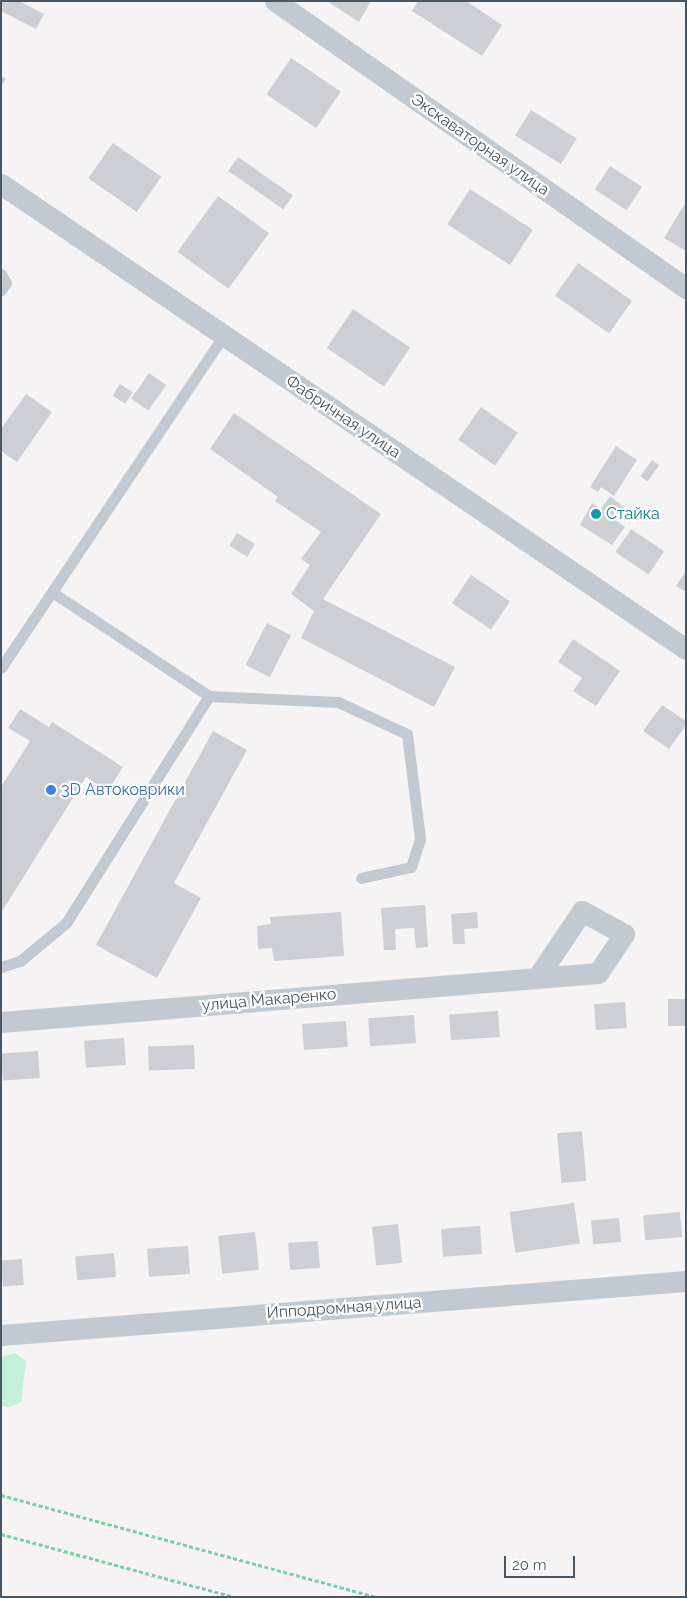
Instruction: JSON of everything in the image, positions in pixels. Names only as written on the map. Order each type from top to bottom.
[{"type":"street","name":"Экскаваторная улица","points":[[275,1],[686,288]]},
{"type":"street","name":"Фабричная улица","points":[[1,184],[686,649]]},
{"type":"street","name":"улица Макаренко","points":[[1,1022],[538,978]]},
{"type":"street","name":"Ипподромная улица","points":[[1,1335],[686,1281]]},
{"type":"lane","points":[[1,274],[6,283],[1,290]]},
{"type":"lane","points":[[1,668],[223,336]]},
{"type":"lane","points":[[52,592],[209,696],[338,702],[407,734],[420,839],[411,867],[360,878]]},
{"type":"lane","points":[[1,967],[20,961],[66,923],[209,696]]},
{"type":"path","points":[[1,1495],[377,1597]]},
{"type":"path","points":[[1,1534],[234,1597]]},
{"type":"green space","points":[[15,1353],[26,1361],[21,1402],[9,1407],[1,1406],[1,1357]]},
{"type":"building","points":[[1,1],[19,1],[44,14],[36,29],[1,11]]},
{"type":"building","points":[[327,1],[371,1],[359,22]]},
{"type":"building","points":[[418,1],[466,1],[502,25],[482,56],[412,11]]},
{"type":"building","points":[[291,58],[341,92],[316,128],[266,94]]},
{"type":"building","points":[[1,76],[6,79],[1,87]]},
{"type":"building","points":[[531,110],[577,139],[561,164],[515,135]]},
{"type":"building","points":[[113,143],[161,177],[137,212],[88,178]]},
{"type":"building","points":[[238,157],[293,195],[283,209],[228,171]]},
{"type":"building","points":[[610,166],[642,187],[627,210],[595,189]]},
{"type":"building","points":[[470,189],[533,230],[510,265],[447,224]]},
{"type":"building","points":[[218,196],[269,233],[228,289],[177,252]]},
{"type":"building","points":[[684,205],[686,206],[686,251],[664,238]]},
{"type":"building","points":[[578,263],[632,301],[609,334],[555,296]]},
{"type":"building","points":[[353,309],[410,348],[384,387],[327,348]]},
{"type":"building","points":[[149,373],[166,385],[148,410],[131,398]]},
{"type":"building","points":[[120,384],[133,392],[125,404],[113,396]]},
{"type":"building","points":[[26,394],[52,412],[17,462],[1,451],[1,429]]},
{"type":"building","points":[[481,407],[518,433],[495,466],[458,440]]},
{"type":"building","points":[[234,413],[381,514],[323,599],[455,667],[434,707],[301,638],[314,611],[291,594],[310,565],[301,559],[321,532],[275,501],[278,497],[210,449]]},
{"type":"building","points":[[616,446],[637,460],[614,496],[601,487],[598,492],[590,487]]},
{"type":"building","points":[[652,460],[659,465],[648,481],[640,476]]},
{"type":"building","points":[[610,496],[625,508],[616,519],[601,509]]},
{"type":"building","name":"Стайка","points":[[592,503],[625,527],[612,545],[580,525]]},
{"type":"building","points":[[631,529],[664,551],[649,575],[615,552]]},
{"type":"building","points":[[237,533],[255,544],[247,557],[229,546]]},
{"type":"building","points":[[686,571],[686,592],[676,586]]},
{"type":"building","points":[[471,575],[510,601],[491,629],[452,603]]},
{"type":"building","points":[[267,623],[291,635],[270,677],[246,665]]},
{"type":"building","points":[[573,639],[620,671],[596,706],[573,691],[582,678],[558,662]]},
{"type":"building","points":[[662,705],[686,721],[686,725],[669,749],[643,731]]},
{"type":"building","points":[[20,709],[49,727],[52,722],[123,767],[108,791],[86,777],[1,913],[1,787],[30,741],[8,728]]},
{"type":"building","points":[[213,731],[247,750],[174,883],[201,898],[157,978],[96,945]]},
{"type":"building","points":[[425,905],[428,947],[416,948],[414,928],[395,929],[396,950],[384,950],[381,908]]},
{"type":"building","points":[[341,912],[344,956],[274,961],[272,948],[258,949],[257,926],[271,924],[270,917]]},
{"type":"building","points":[[477,912],[478,928],[464,929],[465,944],[453,944],[451,914]]},
{"type":"building","points":[[668,999],[686,999],[686,1026],[668,1026]]},
{"type":"building","points":[[625,1002],[627,1028],[596,1030],[594,1004]]},
{"type":"building","points":[[498,1011],[500,1037],[451,1040],[449,1014]]},
{"type":"building","points":[[414,1015],[416,1043],[370,1046],[368,1018]]},
{"type":"building","points":[[346,1021],[348,1047],[304,1050],[302,1024]]},
{"type":"building","points":[[124,1038],[126,1065],[86,1068],[84,1041]]},
{"type":"building","points":[[194,1045],[195,1069],[149,1071],[148,1047]]},
{"type":"building","points":[[38,1051],[40,1078],[3,1081],[1,1054]]},
{"type":"building","points":[[582,1131],[586,1181],[561,1183],[557,1133]]},
{"type":"building","points":[[574,1203],[580,1244],[515,1253],[510,1212]]},
{"type":"building","points":[[680,1212],[682,1237],[645,1240],[643,1215]]},
{"type":"building","points":[[619,1218],[621,1242],[593,1244],[591,1220]]},
{"type":"building","points":[[398,1224],[402,1263],[376,1266],[372,1227]]},
{"type":"building","points":[[480,1226],[482,1254],[443,1257],[441,1229]]},
{"type":"building","points":[[255,1232],[259,1270],[222,1274],[218,1236]]},
{"type":"building","points":[[318,1241],[320,1268],[290,1270],[288,1243]]},
{"type":"building","points":[[188,1246],[190,1274],[149,1277],[147,1249]]},
{"type":"building","points":[[114,1253],[116,1277],[77,1280],[75,1256]]},
{"type":"building","points":[[22,1259],[24,1285],[3,1286],[1,1260]]},
{"type":"place","name":"Стайка","points":[[596,514]]},
{"type":"place","name":"3D Автоковрики","points":[[51,790]]}]
